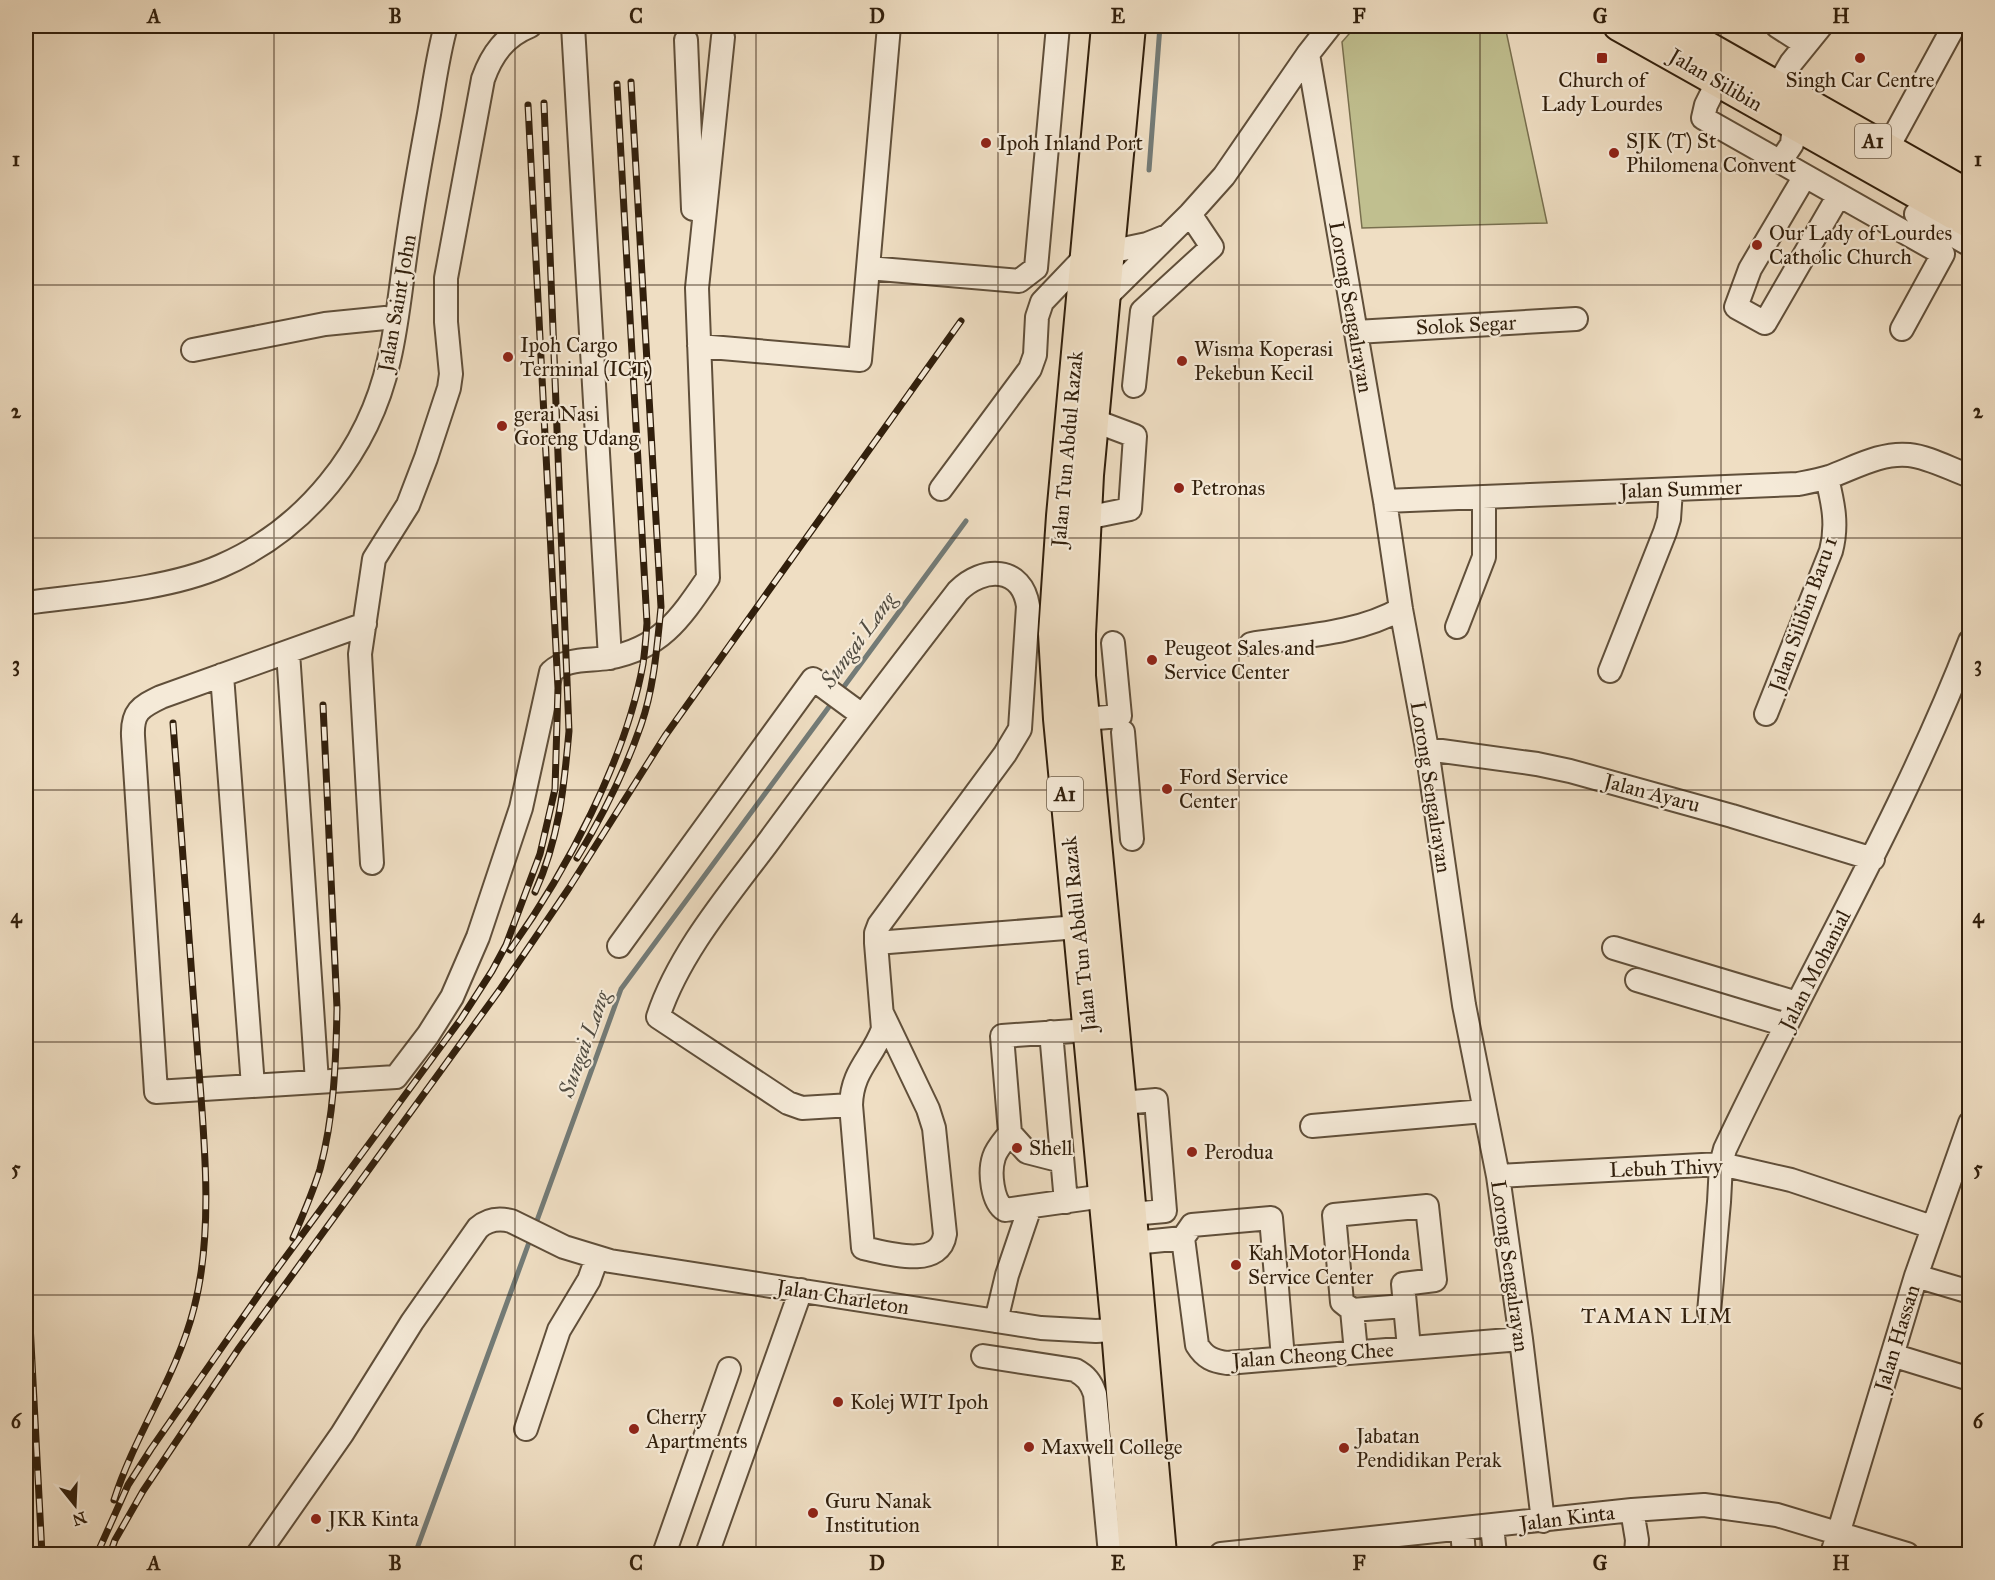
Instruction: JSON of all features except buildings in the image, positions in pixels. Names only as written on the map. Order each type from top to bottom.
[{"type":"main road","name":"Jalan Tun Abdul Razak","points":[[1106,26],[1098,255],[1107,296],[1086,518],[1081,634],[1084,719],[1134,1243],[1129,1329],[1134,1554]]},
{"type":"main road","name":"Jalan Tun Abdul Razak","points":[[1131,26],[1067,447],[1053,634],[1058,720],[1104,1196],[1129,1329],[1162,1554]]},
{"type":"main road","name":"Jalan Silibin","points":[[1618,26],[1661,31],[1777,87],[1970,195]]},
{"type":"main road","name":"Jalan Silibin","points":[[1661,31],[1718,81],[1794,124],[1915,215],[1970,224]]},
{"type":"main road","points":[[1131,1499],[1140,1529],[1153,1554]]},
{"type":"street","name":"Jalan Saint John","points":[[26,591],[128,578],[184,567],[215,556],[246,542],[272,525],[313,487],[332,463],[363,410],[379,359],[405,181],[437,26]]},
{"type":"street","name":"Jalan Saint John","points":[[26,603],[159,583],[219,567],[252,551],[278,534],[322,493],[340,469],[357,444],[372,414],[389,362],[417,183],[446,26]]},
{"type":"street","points":[[372,863],[360,654],[374,559],[408,505],[449,387],[451,374],[446,322],[446,278],[483,79],[498,49],[518,30],[530,26]]},
{"type":"street","points":[[573,26],[610,658]]},
{"type":"street","points":[[699,346],[860,360],[889,26]]},
{"type":"street","points":[[868,268],[1019,281],[1036,268],[1058,26]]},
{"type":"street","points":[[1107,296],[1190,214],[1224,176],[1308,54],[1330,26]]},
{"type":"street","points":[[1777,26],[1805,44]]},
{"type":"street","points":[[1777,87],[1805,44],[1821,26]]},
{"type":"street","points":[[1887,149],[1954,26]]},
{"type":"street","points":[[365,624],[146,704],[135,714],[132,724],[156,1092],[396,1077],[428,1035],[452,997],[478,938],[521,808],[551,672],[557,666],[567,662],[610,658],[633,652],[652,643],[682,615],[708,578],[686,33],[723,32],[697,288]]},
{"type":"street","name":"Lorong Sengalrayan","points":[[1308,54],[1401,609],[1427,749],[1454,939],[1484,1111],[1498,1176],[1543,1521]]},
{"type":"street","points":[[1718,81],[1706,105],[1703,118],[1839,195],[1915,215],[1970,245]]},
{"type":"street","points":[[1780,162],[1792,144],[1794,124]]},
{"type":"street","points":[[1805,176],[1750,269],[1736,307],[1765,323],[1839,195]]},
{"type":"street","points":[[1134,386],[1142,311],[1212,247],[1190,214]]},
{"type":"street","points":[[1902,329],[1943,254],[1915,215]]},
{"type":"street","points":[[941,489],[1030,369],[1035,355],[1037,317],[1042,302],[1098,255],[1147,244],[1167,236]]},
{"type":"street","points":[[194,350],[325,324],[385,318]]},
{"type":"street","name":"Solok Segar","points":[[1356,332],[1576,319]]},
{"type":"street","points":[[1086,518],[1130,509],[1135,436],[1095,421]]},
{"type":"street","name":"Jalan Summer","points":[[1384,501],[1798,484],[1827,478],[1882,458],[1901,455],[1922,458],[1970,477]]},
{"type":"street","name":"Jalan Silibin Baru 1","points":[[1766,714],[1835,535],[1835,518],[1827,478]]},
{"type":"street","points":[[1610,671],[1665,532],[1669,519],[1671,490]]},
{"type":"street","points":[[1457,627],[1484,557],[1484,497]]},
{"type":"street","points":[[851,1105],[802,1108],[788,1103],[658,1017],[663,1000],[710,920],[855,710],[967,581],[981,575],[995,573],[1009,577],[1020,584],[1026,595],[1028,606],[1020,729],[1005,754],[879,925],[876,943],[883,1029],[880,1038],[856,1076],[851,1091],[863,1248],[919,1257],[938,1251],[944,1244],[945,1234],[934,1128],[928,1109],[882,1013]]},
{"type":"street","points":[[1251,644],[1360,627],[1386,618],[1401,609]]},
{"type":"street","name":"Jalan Mohanial","points":[[1709,1312],[1721,1164],[1738,1122],[1786,1025],[1873,859],[1943,709],[1970,641]]},
{"type":"street","points":[[1084,719],[1120,716],[1113,643]]},
{"type":"street","points":[[288,652],[317,1082]]},
{"type":"street","points":[[222,675],[253,1086]]},
{"type":"street","points":[[619,946],[813,679],[855,710]]},
{"type":"street","points":[[1123,732],[1132,839]]},
{"type":"street","name":"Jalan Ayaru","points":[[1427,749],[1527,762],[1570,771],[1732,816],[1873,859]]},
{"type":"street","points":[[1092,793],[1128,790]]},
{"type":"street","points":[[876,943],[1078,927]]},
{"type":"street","points":[[1614,948],[1797,1003]]},
{"type":"street","points":[[1637,980],[1786,1025]]},
{"type":"street","points":[[1062,1161],[1027,1152],[1010,1133],[1002,1036],[1088,1030]]},
{"type":"street","points":[[1051,1032],[1066,1202]]},
{"type":"street","points":[[1312,1126],[1484,1111]]},
{"type":"street","name":"Jalan Hassan","points":[[1835,1545],[1916,1276],[1969,1124]]},
{"type":"street","points":[[1010,1133],[993,1160],[995,1198],[999,1206],[1005,1210],[1104,1196]]},
{"type":"street","name":"Lebuh Thivy","points":[[1498,1176],[1721,1164],[1791,1180],[1932,1227]]},
{"type":"street","points":[[1405,1306],[1352,1310],[1342,1302],[1334,1215],[1427,1206],[1435,1280],[1403,1284],[1409,1348]]},
{"type":"street","points":[[996,1321],[1007,1275],[1030,1207]]},
{"type":"street","points":[[1134,1243],[1183,1238],[1192,1225],[1271,1218],[1283,1358]]},
{"type":"street","name":"Jalan Charleton","points":[[258,1554],[342,1434],[412,1322],[470,1238],[484,1222],[502,1219],[522,1226],[564,1247],[597,1258],[1022,1325],[1076,1331],[1129,1329]]},
{"type":"street","name":"Jalan Cheong Chee","points":[[1183,1238],[1197,1345],[1203,1355],[1214,1362],[1227,1363],[1521,1339]]},
{"type":"street","points":[[526,1429],[559,1330],[590,1280],[597,1258]]},
{"type":"street","points":[[1916,1276],[1970,1292]]},
{"type":"street","points":[[707,1554],[801,1290]]},
{"type":"street","points":[[1352,1310],[1356,1352]]},
{"type":"street","points":[[1017,1361],[1022,1325]]},
{"type":"street","points":[[1892,1355],[1970,1379]]},
{"type":"street","points":[[983,1356],[1074,1370],[1091,1383],[1095,1394],[1110,1554]]},
{"type":"street","points":[[664,1554],[729,1370]]},
{"type":"street","name":"Jalan Kinta","points":[[1221,1554],[1632,1510],[1704,1505],[1777,1515],[1835,1545],[1907,1554]]},
{"type":"street","points":[[1632,1510],[1637,1540],[1636,1554]]},
{"type":"street","points":[[1492,1526],[1495,1554]]},
{"type":"street","points":[[1462,1530],[1464,1554]]},
{"type":"shaded area","points":[[1356,26],[1505,26],[1547,223],[1362,228],[1342,42]]},
{"type":"waterway","name":"Sungai Lang","points":[[1149,170],[1160,26]]},
{"type":"waterway","name":"Sungai Lang","points":[[840,692],[966,521]]},
{"type":"waterway","name":"Sungai Lang","points":[[535,1226],[621,989],[834,700]]},
{"type":"waterway","name":"Sungai Lang","points":[[415,1554],[531,1237]]},
{"type":"railway","points":[[577,858],[612,793],[641,725],[652,682],[661,607],[631,82]]},
{"type":"railway","points":[[510,950],[552,886],[591,813],[623,738],[635,700],[644,659],[647,623],[617,84]]},
{"type":"railway","points":[[535,892],[555,833],[569,731],[544,103]]},
{"type":"railway","points":[[97,1554],[128,1485],[151,1449],[271,1277],[461,1019],[492,971],[506,945],[540,854],[555,789],[558,688],[528,105]]},
{"type":"railway","points":[[110,1554],[115,1540],[143,1491],[239,1348],[501,988],[569,888],[665,736],[961,321]]},
{"type":"railway","points":[[293,1238],[311,1195],[325,1149],[335,1069],[337,1008],[323,705]]},
{"type":"railway","points":[[114,1500],[133,1452],[187,1333],[200,1277],[204,1245],[206,1211],[204,1143],[173,723]]},
{"type":"railway","points":[[26,1247],[42,1554]]},
{"type":"railway","points":[[26,1468],[30,1554]]},
{"type":"place","name":"Church of Lady Lourdes","points":[[1602,58]]},
{"type":"place","name":"Singh Car Centre","points":[[1860,58]]},
{"type":"place","name":"Ipoh Inland Port","points":[[986,143]]},
{"type":"place","name":"SJK (T) St Philomena Convent","points":[[1614,153]]},
{"type":"place","name":"Our Lady of Lourdes Catholic Church","points":[[1757,245]]},
{"type":"place","name":"Ipoh Cargo Terminal (ICT)","points":[[508,357]]},
{"type":"place","name":"Wisma Koperasi Pekebun Kecil","points":[[1182,361]]},
{"type":"place","name":"gerai Nasi Goreng Udang","points":[[502,426]]},
{"type":"place","name":"Petronas","points":[[1179,488]]},
{"type":"place","name":"Peugeot Sales and Service Center","points":[[1152,660]]},
{"type":"place","name":"Ford Service Center","points":[[1167,789]]},
{"type":"place","name":"Shell","points":[[1017,1148]]},
{"type":"place","name":"Perodua","points":[[1192,1152]]},
{"type":"place","name":"Kah Motor Honda Service Center","points":[[1236,1265]]},
{"type":"place","name":"Kolej WIT Ipoh","points":[[838,1402]]},
{"type":"place","name":"Cherry Apartments","points":[[634,1429]]},
{"type":"place","name":"Maxwell College","points":[[1029,1447]]},
{"type":"place","name":"Jabatan Pendidikan Perak","points":[[1344,1448]]},
{"type":"place","name":"Guru Nanak Institution","points":[[813,1513]]},
{"type":"place","name":"JKR Kinta","points":[[316,1519]]},
{"type":"district","name":"TAMAN LIM","points":[[1657,1315]]}]
